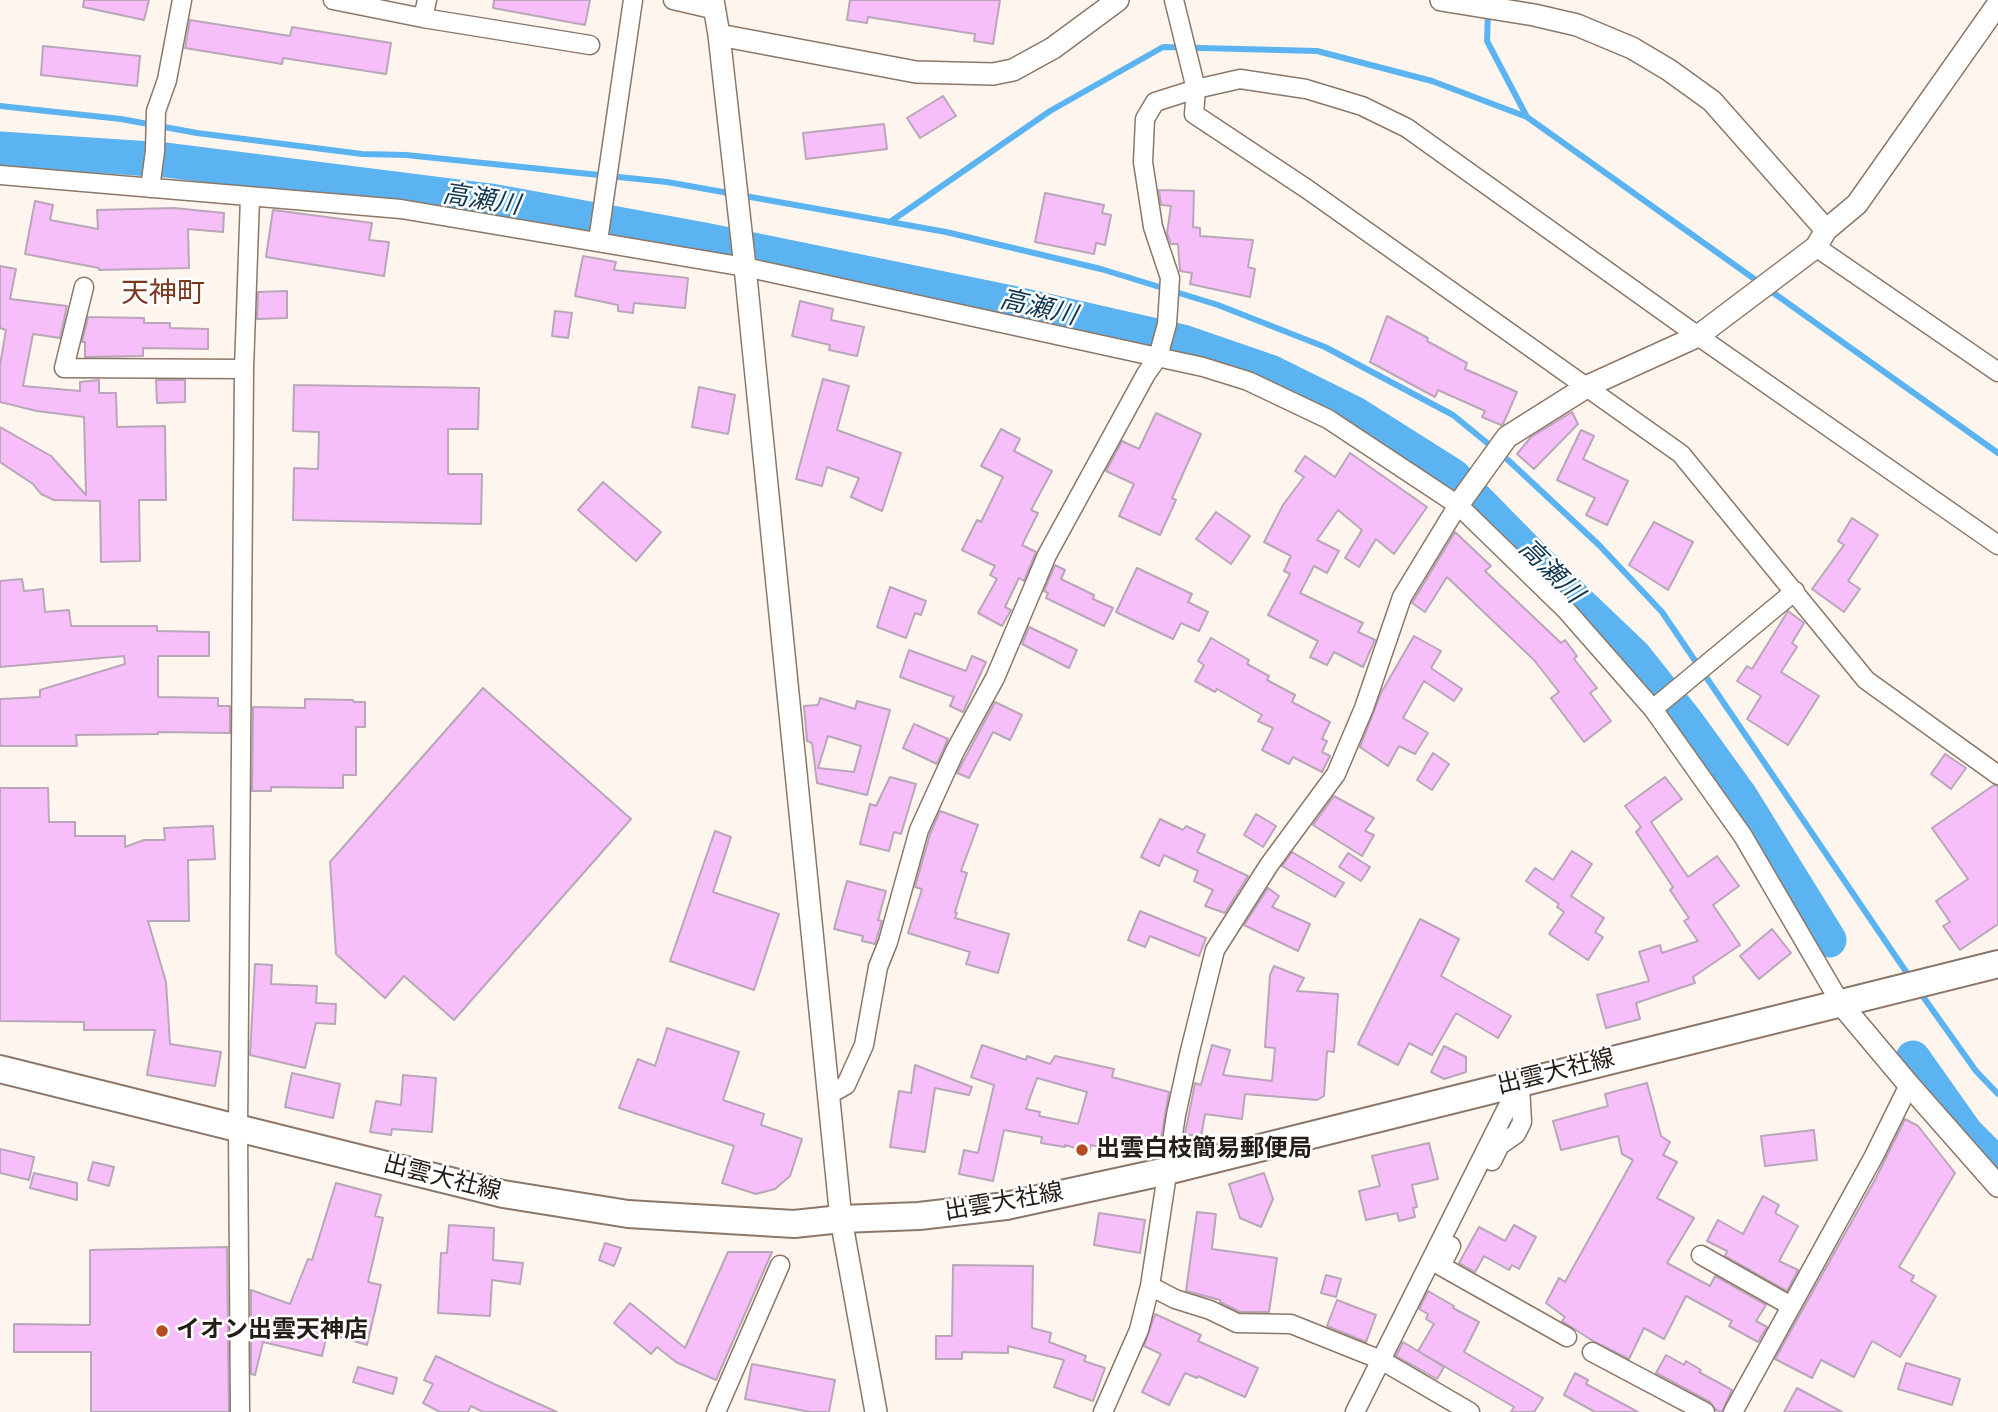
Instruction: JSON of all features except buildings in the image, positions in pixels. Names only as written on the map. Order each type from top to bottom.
[{"type":"main road","name":"出雲大社線","points":[[0,1069],[503,1194],[628,1214],[794,1224],[919,1216],[1006,1206],[1167,1171],[1998,964]]},
{"type":"street","points":[[150,188],[155,151],[156,111],[167,80],[183,0]]},
{"type":"street","points":[[333,0],[425,9],[590,45]]},
{"type":"street","points":[[598,242],[633,0]]},
{"type":"street","points":[[673,0],[715,5],[745,267],[841,1219],[876,1412]]},
{"type":"street","points":[[719,35],[916,72],[993,74],[1013,69],[1053,48],[1118,0]]},
{"type":"street","points":[[1174,0],[1196,89],[1194,114],[1307,189],[1681,454],[1866,680],[1998,775]]},
{"type":"street","points":[[1445,0],[1507,11],[1533,8],[1632,48],[1670,70],[1712,102],[1821,239],[1998,372]]},
{"type":"street","points":[[1103,1412],[1139,1330],[1150,1286],[1167,1171],[1189,1055],[1215,950],[1269,865],[1336,774],[1364,708],[1402,597],[1458,505],[1507,438],[1588,386],[1699,336],[1821,239],[1857,204],[1998,4]]},
{"type":"street","points":[[830,1094],[846,1085],[864,1045],[878,967],[888,943],[919,830],[955,751],[995,678],[1047,555],[1146,374],[1158,358],[1167,324],[1170,278],[1151,214],[1143,162],[1145,119],[1155,102],[1240,79],[1306,89],[1373,111],[1407,128],[1998,545]]},
{"type":"street","points":[[0,175],[401,209],[745,267],[1203,367],[1248,381],[1328,419],[1458,505],[1566,610],[1653,709],[1743,836],[1842,1003],[1909,1085],[1998,1186]]},
{"type":"street","points":[[240,1412],[238,1129],[244,369],[250,197]]},
{"type":"street","points":[[83,287],[64,368],[244,369]]},
{"type":"street","points":[[1653,709],[1795,591]]},
{"type":"street","points":[[1520,1082],[1522,1122],[1516,1134],[1500,1145],[1441,1266],[1567,1337]]},
{"type":"street","points":[[1355,1412],[1520,1082]]},
{"type":"street","points":[[1733,1412],[1874,1156],[1909,1085]]},
{"type":"street","points":[[1701,1255],[1791,1306]]},
{"type":"street","points":[[716,1412],[780,1265]]},
{"type":"street","points":[[1150,1286],[1175,1299],[1210,1310],[1237,1323],[1291,1324],[1381,1360],[1470,1412]]},
{"type":"street","points":[[1592,1352],[1705,1412]]},
{"type":"waterway","points":[[1488,12],[1487,41],[1527,117]]},
{"type":"waterway","points":[[890,222],[1050,111],[1163,47],[1317,51],[1432,81],[1527,117],[1760,283]]},
{"type":"waterway","points":[[0,106],[121,119],[197,133],[362,154],[406,155],[667,182],[946,232],[1101,269],[1218,305],[1325,347],[1453,415],[1508,460],[1599,545],[1662,612],[1911,979]]},
{"type":"waterway","name":"高瀬川","points":[[0,149],[166,160],[491,201],[704,240],[1011,303],[1183,342],[1270,372],[1355,414],[1453,476],[1634,656],[1740,796],[1829,940]]},
{"type":"waterway","points":[[1768,289],[1998,453]]},
{"type":"waterway","points":[[1919,991],[1976,1071],[1998,1094]]},
{"type":"waterway","name":"高瀬川","points":[[1913,1058],[1966,1133],[1998,1165]]},
{"type":"place","name":"出雲白枝簡易郵便局","points":[[1082,1150]]},
{"type":"place","name":"イオン出雲天神店","points":[[162,1331]]},
{"type":"district","name":"天神町","points":[[163,295]]}]
